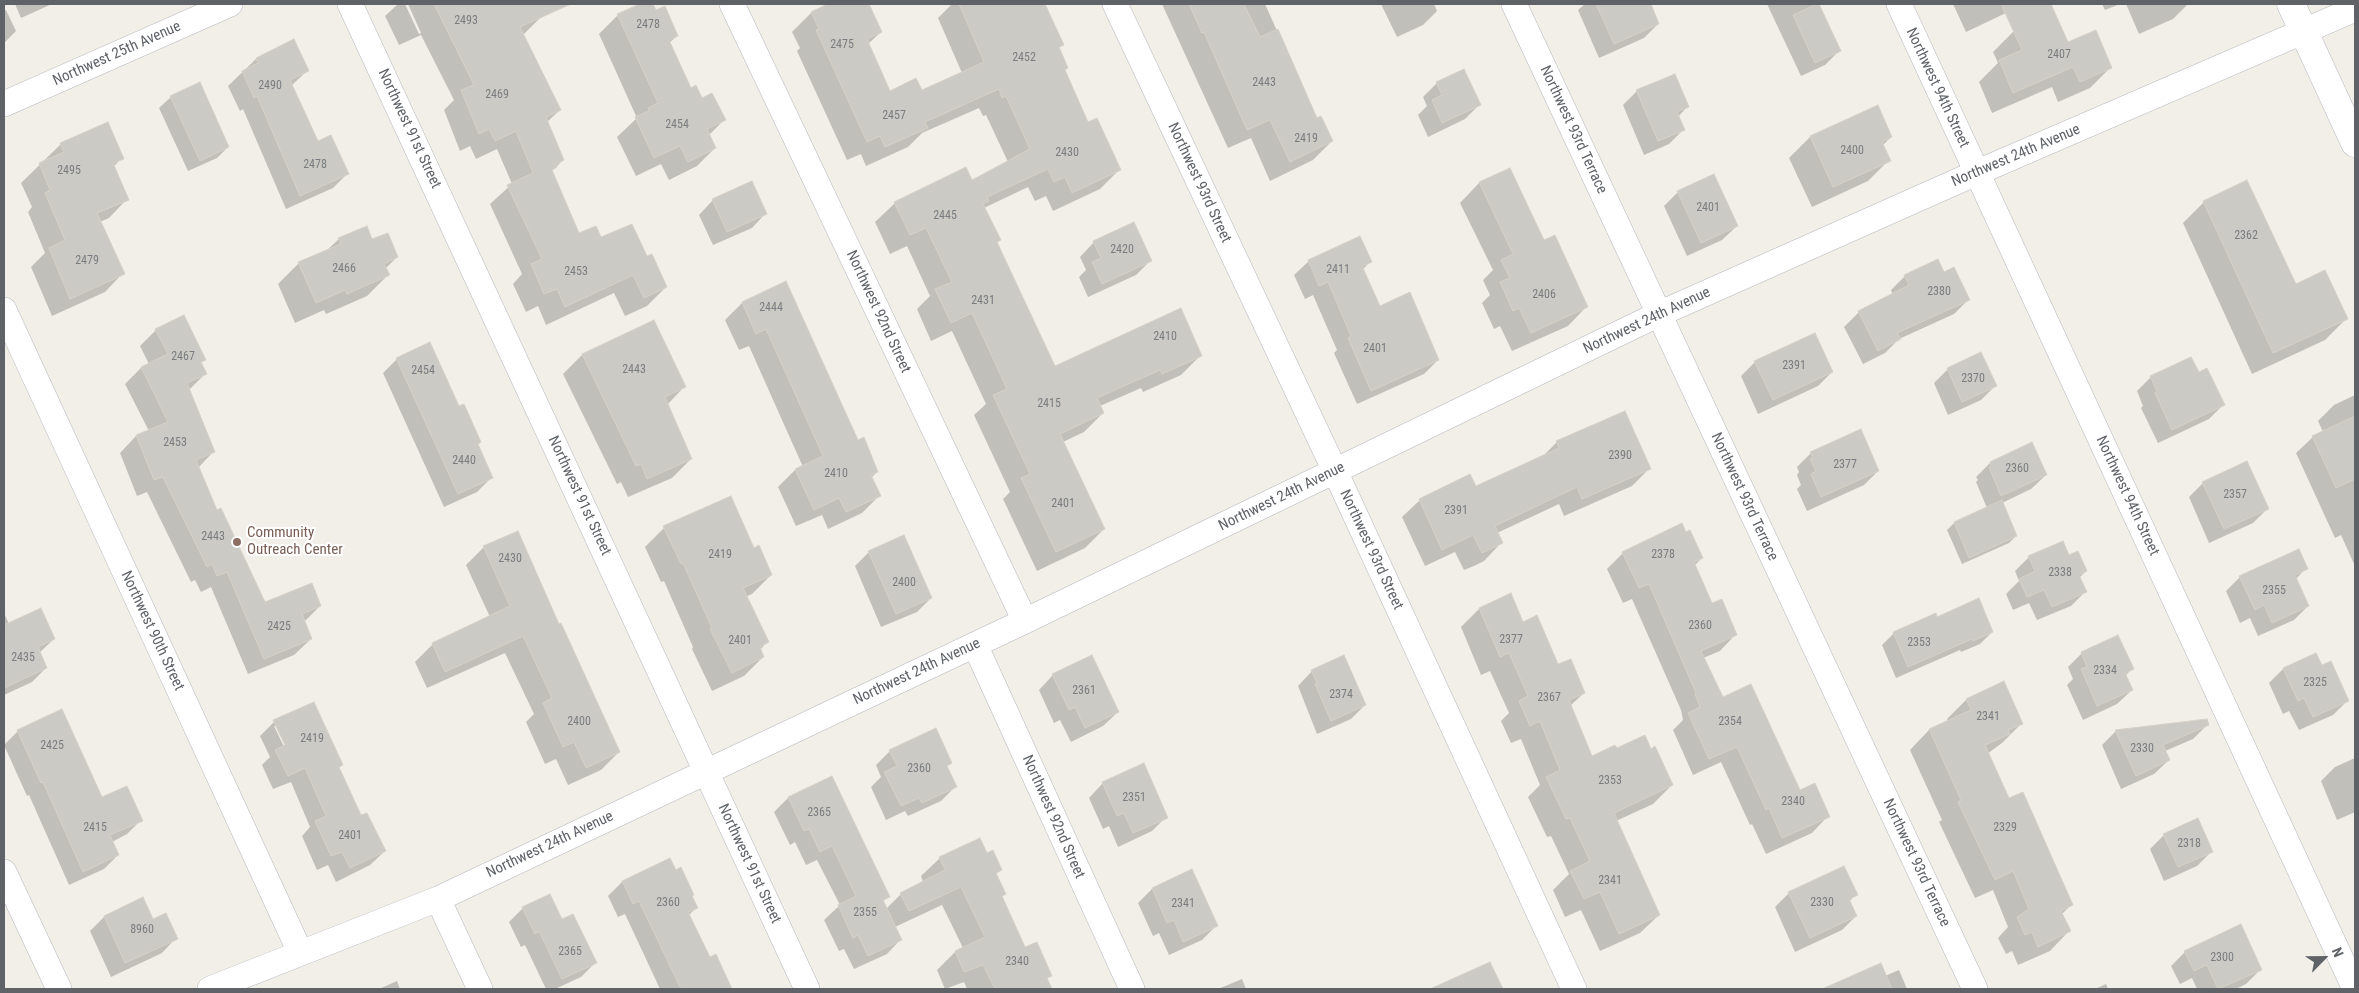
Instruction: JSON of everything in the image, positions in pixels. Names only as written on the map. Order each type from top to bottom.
[{"type":"main road","points":[[2291,4],[2355,143]]},
{"type":"street","name":"Northwest 25th Avenue","points":[[4,104],[230,4]]},
{"type":"street","name":"Northwest 91st Street","points":[[350,4],[807,989]]},
{"type":"street","name":"Northwest 92nd Street","points":[[732,4],[1025,621]]},
{"type":"street","name":"Northwest 93rd Street","points":[[1115,4],[1335,471],[1574,989]]},
{"type":"street","name":"Northwest 93rd Terrace","points":[[1514,4],[1975,989]]},
{"type":"street","name":"Northwest 94th Street","points":[[1899,4],[2355,989]]},
{"type":"street","name":"Northwest 24th Avenue","points":[[210,989],[438,899],[975,645],[1659,314],[2355,8]]},
{"type":"street","name":"Northwest 90th Street","points":[[4,310],[300,952]]},
{"type":"street","name":"Northwest 92nd Street","points":[[975,645],[1132,989]]},
{"type":"street","points":[[4,872],[59,989]]},
{"type":"street","points":[[438,899],[480,989]]},
{"type":"building","points":[[434,4],[571,4],[520,27],[561,110],[546,117],[564,160],[556,164],[557,167],[552,170],[579,233],[596,226],[601,237],[632,224],[647,256],[652,254],[667,287],[644,298],[633,275],[565,307],[557,289],[544,294],[531,264],[542,259],[507,185],[533,173],[516,131],[495,141],[489,129],[479,134],[461,90],[474,85]]},
{"type":"building","points":[[640,4],[653,4],[656,10],[665,6],[678,36],[669,40],[691,88],[696,85],[702,98],[712,93],[726,120],[707,129],[716,148],[688,162],[680,146],[654,158],[635,117],[649,111],[648,108],[658,103],[617,14]]},
{"type":"building","points":[[828,4],[869,4],[882,32],[867,39],[890,91],[916,78],[922,90],[984,62],[959,4],[1045,4],[1064,45],[1059,47],[1068,68],[1065,70],[1088,122],[1097,118],[1121,170],[1072,193],[1065,177],[1054,182],[1048,169],[987,197],[989,201],[983,204],[1001,240],[997,242],[1055,366],[1181,308],[1202,356],[1162,374],[1160,370],[1097,398],[1104,413],[1060,434],[1105,529],[1056,552],[1021,478],[1030,474],[993,395],[1007,389],[972,313],[951,323],[935,289],[952,282],[926,228],[910,235],[894,202],[966,167],[972,180],[1030,149],[1006,96],[1002,98],[999,89],[925,122],[928,128],[885,147],[880,136],[867,142],[816,30],[819,29],[811,12]]},
{"type":"building","points":[[1189,4],[1244,4],[1260,37],[1278,29],[1317,118],[1321,116],[1333,141],[1290,162],[1270,120],[1247,130],[1204,32],[1202,33]]},
{"type":"building","points":[[1596,4],[1651,4],[1659,24],[1614,44]]},
{"type":"building","points":[[1819,4],[1841,51],[1815,63],[1793,15]]},
{"type":"building","points":[[2001,4],[2051,4],[2068,42],[2096,30],[2112,68],[2080,82],[2073,67],[2013,93],[1999,60],[2022,50]]},
{"type":"building","points":[[294,39],[309,71],[290,80],[318,141],[331,135],[349,174],[300,196],[257,96],[254,98],[242,71],[258,63],[256,58]]},
{"type":"building","points":[[1464,69],[1481,105],[1442,123],[1432,100],[1442,95],[1436,82]]},
{"type":"building","points":[[1675,74],[1689,107],[1677,112],[1685,130],[1658,141],[1636,90]]},
{"type":"building","points":[[200,82],[229,147],[200,161],[170,96]]},
{"type":"building","points":[[1878,105],[1892,137],[1882,142],[1891,161],[1833,187],[1810,136]]},
{"type":"building","points":[[108,122],[124,159],[113,163],[129,200],[97,213],[125,274],[70,299],[49,248],[65,240],[45,193],[50,190],[39,163],[64,152],[60,143]]},
{"type":"building","points":[[1510,168],[1544,240],[1555,235],[1588,307],[1531,333],[1519,308],[1513,311],[1500,282],[1510,278],[1501,260],[1513,254],[1479,182]]},
{"type":"building","points":[[1714,174],[1738,226],[1701,243],[1677,191]]},
{"type":"building","points":[[2247,180],[2296,284],[2325,270],[2348,319],[2273,353],[2203,201]]},
{"type":"building","points":[[752,181],[767,214],[727,232],[712,199]]},
{"type":"building","points":[[1134,222],[1152,261],[1102,284],[1092,262],[1101,258],[1093,241]]},
{"type":"building","points":[[367,226],[372,239],[388,233],[398,257],[384,264],[390,275],[347,294],[345,290],[316,303],[298,262],[341,244],[338,238]]},
{"type":"building","points":[[1360,236],[1372,262],[1362,266],[1380,306],[1410,292],[1439,360],[1371,391],[1348,338],[1351,336],[1328,282],[1319,286],[1308,260]]},
{"type":"building","points":[[1938,259],[1944,272],[1954,267],[1970,300],[1897,333],[1901,339],[1878,351],[1858,311],[1909,285],[1904,275]]},
{"type":"building","points":[[786,281],[858,440],[864,437],[878,472],[871,475],[881,496],[846,512],[839,498],[814,510],[795,469],[823,456],[766,329],[756,334],[742,302]]},
{"type":"building","points":[[184,315],[206,360],[201,362],[207,374],[187,383],[215,452],[196,460],[217,510],[221,508],[265,602],[312,583],[321,606],[302,614],[312,639],[264,659],[227,572],[217,576],[212,564],[207,567],[163,477],[154,480],[136,435],[168,422],[141,367],[168,354],[155,329]]},
{"type":"building","points":[[654,320],[686,387],[665,397],[692,459],[647,479],[641,464],[636,466],[582,354]]},
{"type":"building","points":[[1815,333],[1833,372],[1773,400],[1754,361]]},
{"type":"building","points":[[430,342],[459,406],[464,404],[481,442],[478,444],[493,478],[458,494],[396,358]]},
{"type":"building","points":[[1981,352],[1997,386],[1962,402],[1947,368]]},
{"type":"building","points":[[2191,357],[2199,372],[2207,368],[2225,405],[2172,430],[2155,393],[2157,391],[2150,376]]},
{"type":"building","points":[[1625,411],[1651,469],[1582,499],[1577,487],[1495,526],[1503,543],[1482,553],[1473,535],[1442,550],[1419,499],[1470,474],[1476,486],[1559,448],[1556,441]]},
{"type":"building","points":[[2355,416],[2355,479],[2336,488],[2312,436]]},
{"type":"building","points":[[1861,429],[1879,471],[1821,497],[1811,474],[1816,471],[1810,459],[1813,458],[1810,452]]},
{"type":"building","points":[[2032,442],[2047,475],[2001,496],[1989,467],[1991,466],[1990,462]]},
{"type":"building","points":[[2247,461],[2269,509],[2224,529],[2202,482]]},
{"type":"building","points":[[731,496],[754,548],[759,545],[772,575],[743,588],[769,642],[760,647],[764,657],[732,673],[710,629],[712,628],[683,563],[681,564],[663,526]]},
{"type":"building","points":[[2002,500],[2017,536],[1969,558],[1954,522]]},
{"type":"building","points":[[1682,523],[1686,532],[1690,530],[1703,558],[1694,562],[1712,603],[1722,599],[1737,635],[1701,651],[1723,697],[1751,684],[1800,790],[1815,783],[1830,817],[1782,838],[1769,808],[1766,810],[1737,747],[1709,759],[1688,713],[1700,707],[1696,693],[1649,584],[1639,588],[1622,552]]},
{"type":"building","points":[[518,531],[559,624],[561,623],[620,752],[586,768],[574,742],[563,747],[543,703],[552,698],[523,636],[445,672],[432,643],[510,606],[483,546]]},
{"type":"building","points":[[904,535],[932,598],[896,614],[868,551]]},
{"type":"building","points":[[2063,541],[2069,555],[2078,551],[2087,571],[2079,575],[2087,592],[2052,607],[2044,590],[2027,597],[2019,579],[2035,571],[2028,556]]},
{"type":"building","points":[[2299,549],[2308,569],[2295,575],[2309,606],[2272,623],[2264,605],[2255,610],[2239,576]]},
{"type":"building","points":[[1511,593],[1523,622],[1537,615],[1558,664],[1571,659],[1585,693],[1569,700],[1592,756],[1615,745],[1617,748],[1645,735],[1651,749],[1655,746],[1673,785],[1614,813],[1660,915],[1619,934],[1600,892],[1584,899],[1570,871],[1590,861],[1570,818],[1566,819],[1546,777],[1560,770],[1540,721],[1530,726],[1519,701],[1528,696],[1509,653],[1500,657],[1479,608]]},
{"type":"building","points":[[1979,598],[1993,632],[1973,641],[1972,639],[1908,667],[1893,632],[1936,613],[1937,617]]},
{"type":"building","points":[[41,608],[55,639],[38,647],[47,668],[4,688],[4,625]]},
{"type":"building","points":[[2118,635],[2134,669],[2125,673],[2133,690],[2097,706],[2081,669],[2087,667],[2081,652]]},
{"type":"building","points":[[2316,653],[2322,665],[2331,661],[2349,701],[2313,717],[2304,698],[2298,701],[2283,668]]},
{"type":"building","points":[[1092,655],[1119,712],[1085,728],[1075,707],[1069,710],[1052,674]]},
{"type":"building","points":[[1344,655],[1366,705],[1331,721],[1311,670]]},
{"type":"building","points":[[2004,681],[2023,724],[2008,730],[2010,734],[1985,745],[2009,798],[2023,792],[2073,905],[2061,911],[2071,931],[2038,947],[2032,932],[2025,935],[2017,917],[2029,909],[2013,871],[1995,880],[1958,802],[1961,800],[1929,729],[1971,710],[1966,699]]},
{"type":"building","points":[[314,702],[343,765],[339,767],[361,815],[367,813],[386,851],[350,868],[342,852],[331,856],[315,821],[326,816],[305,768],[288,776],[275,750],[285,745],[273,720]]},
{"type":"building","points":[[62,709],[102,797],[127,786],[143,821],[110,835],[119,855],[83,872],[43,782],[41,783],[17,730]]},
{"type":"building","points":[[2207,719],[2209,725],[2163,745],[2170,760],[2136,776],[2115,730]]},
{"type":"building","points":[[936,728],[952,763],[947,766],[957,787],[922,803],[919,798],[901,806],[884,772],[897,766],[889,750]]},
{"type":"building","points":[[1144,763],[1168,818],[1133,833],[1124,813],[1117,816],[1102,782]]},
{"type":"building","points":[[832,776],[890,897],[883,900],[902,940],[868,956],[858,935],[853,938],[838,905],[856,896],[832,846],[820,852],[809,829],[804,831],[788,797]]},
{"type":"building","points":[[2198,818],[2213,852],[2178,867],[2163,834]]},
{"type":"building","points":[[980,838],[987,853],[993,850],[1002,870],[996,873],[1006,894],[1002,896],[1025,947],[1037,942],[1052,976],[1047,978],[1052,989],[995,989],[983,965],[964,972],[955,951],[985,937],[961,887],[909,911],[900,893],[945,870],[939,857]]},
{"type":"building","points":[[670,858],[676,870],[681,867],[694,895],[692,896],[698,908],[688,912],[710,957],[716,954],[732,989],[681,989],[639,901],[633,904],[622,881]]},
{"type":"building","points":[[1844,866],[1858,895],[1849,899],[1857,916],[1810,938],[1788,892]]},
{"type":"building","points":[[1192,869],[1218,926],[1183,942],[1174,920],[1167,923],[1152,888]]},
{"type":"building","points":[[550,894],[562,919],[573,914],[597,963],[562,979],[539,931],[535,934],[522,907]]},
{"type":"building","points":[[143,897],[153,919],[166,913],[178,939],[125,963],[104,916]]},
{"type":"building","points":[[2241,924],[2262,970],[2218,989],[2207,965],[2194,971],[2184,951]]},
{"type":"building","points":[[1490,962],[1503,989],[1430,989]]},
{"type":"building","points":[[1881,963],[1892,989],[1822,989]]},
{"type":"place","name":"Community Outreach Center","points":[[237,542]]}]
